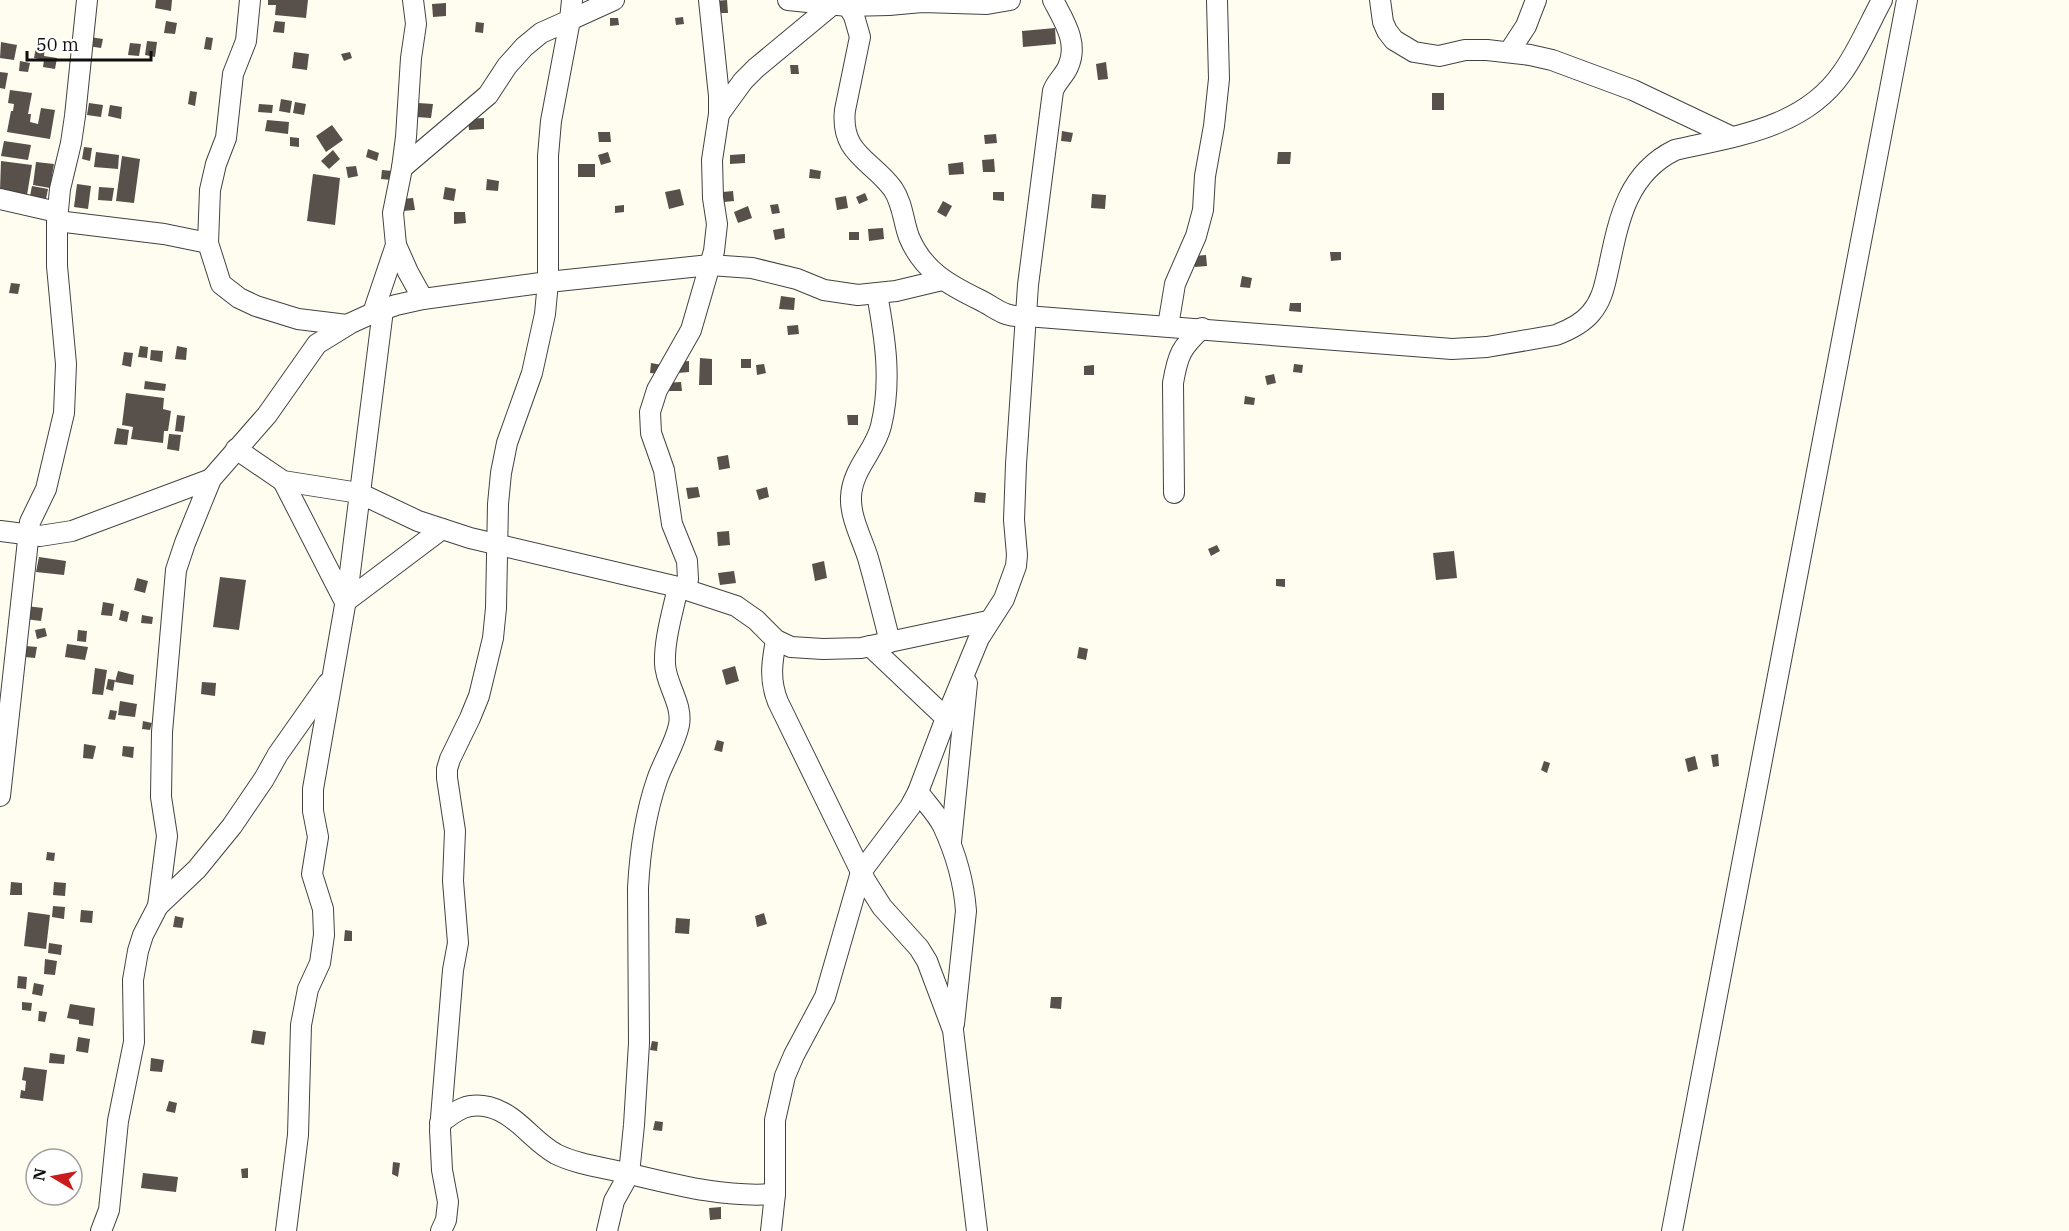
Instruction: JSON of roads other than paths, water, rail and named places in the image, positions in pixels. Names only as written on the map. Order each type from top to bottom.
[{"type":"street","points":[[0,796],[32,515],[46,489],[60,436],[66,390],[65,338],[57,266],[57,217],[75,116],[87,0]]},
{"type":"street","points":[[250,0],[246,41],[233,74],[226,138],[211,184],[208,243],[221,284],[239,298],[256,306],[298,319],[347,325]]},
{"type":"street","points":[[413,0],[415,35],[402,168],[393,213],[396,245],[423,299]]},
{"type":"street","points":[[402,168],[488,95],[507,66],[541,33],[571,10],[614,0]]},
{"type":"street","points":[[607,1231],[611,1210],[628,1174],[638,1084],[639,859],[656,782],[675,739],[680,713],[669,685],[665,663],[667,639],[682,588],[688,579],[687,561],[672,524],[664,470],[651,433],[650,412],[657,390],[691,330],[714,251],[717,224],[713,198],[712,160],[719,114],[719,96],[709,0]]},
{"type":"street","points":[[788,0],[840,6],[954,1],[987,4],[1010,0]]},
{"type":"street","points":[[771,1231],[775,1194],[774,1136],[779,1098],[794,1055],[816,1017],[828,988],[861,872],[910,807],[918,792],[946,718],[988,621],[1009,588],[1017,555],[1014,499],[1028,285],[1052,97],[1055,86],[1070,64],[1072,49],[1068,28],[1053,0]]},
{"type":"street","points":[[1168,326],[1175,284],[1196,236],[1203,210],[1206,168],[1214,126],[1219,79],[1217,0]]},
{"type":"street","points":[[1380,0],[1387,32],[1394,40],[1414,52],[1439,56],[1465,50],[1509,52],[1552,60],[1594,74],[1671,107],[1732,137]]},
{"type":"street","points":[[1509,52],[1526,26],[1536,0]]},
{"type":"street","points":[[840,6],[854,16],[860,37],[845,110],[844,119],[848,139],[853,148],[895,192],[909,237],[926,264],[942,280],[1007,315],[1202,328],[1452,349],[1487,347],[1566,332],[1585,320],[1601,296],[1622,216],[1639,177],[1653,163],[1675,150],[1778,124],[1801,112],[1821,97],[1843,72],[1882,0]]},
{"type":"street","points":[[1672,1231],[1906,0]]},
{"type":"street","points":[[719,114],[743,81],[756,68],[840,6]]},
{"type":"street","points":[[441,1231],[446,1220],[448,1202],[440,1149],[440,1123],[453,970],[458,943],[453,881],[455,831],[447,769],[470,718],[487,667],[496,608],[498,504],[507,443],[532,373],[545,314],[548,282],[548,180],[551,121],[571,10]]},
{"type":"street","points":[[0,199],[57,217],[208,243]]},
{"type":"street","points":[[286,1231],[298,1123],[301,1024],[308,989],[320,963],[324,935],[323,909],[312,874],[318,837],[313,802],[345,603],[378,312],[396,245]]},
{"type":"street","points":[[158,906],[166,836],[161,797],[162,732],[176,570],[211,479],[267,415],[317,344],[347,325],[378,312],[423,299],[548,282],[710,265],[775,272],[824,290],[841,293],[877,294],[942,280]]},
{"type":"street","points":[[877,294],[887,355],[885,401],[881,427],[856,474],[851,497],[855,521],[873,577],[880,644],[946,718]]},
{"type":"street","points":[[1174,493],[1172,397],[1174,376],[1184,345],[1202,328]]},
{"type":"street","points":[[236,449],[283,481],[359,493],[418,521],[470,538],[682,588],[736,606],[756,620],[776,640],[799,648],[842,649],[880,644],[988,621]]},
{"type":"street","points":[[0,531],[48,536],[72,531],[211,479]]},
{"type":"street","points":[[283,481],[345,603]]},
{"type":"street","points":[[345,603],[442,529]]},
{"type":"street","points":[[776,640],[771,669],[774,692],[861,872],[882,907],[919,948],[927,961],[953,1030]]},
{"type":"street","points":[[950,845],[970,662]]},
{"type":"street","points":[[101,1231],[109,1210],[118,1121],[134,1042],[135,967],[143,935],[158,906],[197,869],[232,826],[254,795],[278,754],[332,678]]},
{"type":"street","points":[[918,792],[942,824],[961,883],[966,911],[953,1030],[977,1231]]},
{"type":"street","points":[[440,1123],[460,1108],[490,1107],[509,1115],[537,1140],[557,1154],[571,1160],[715,1193],[775,1194]]}]
